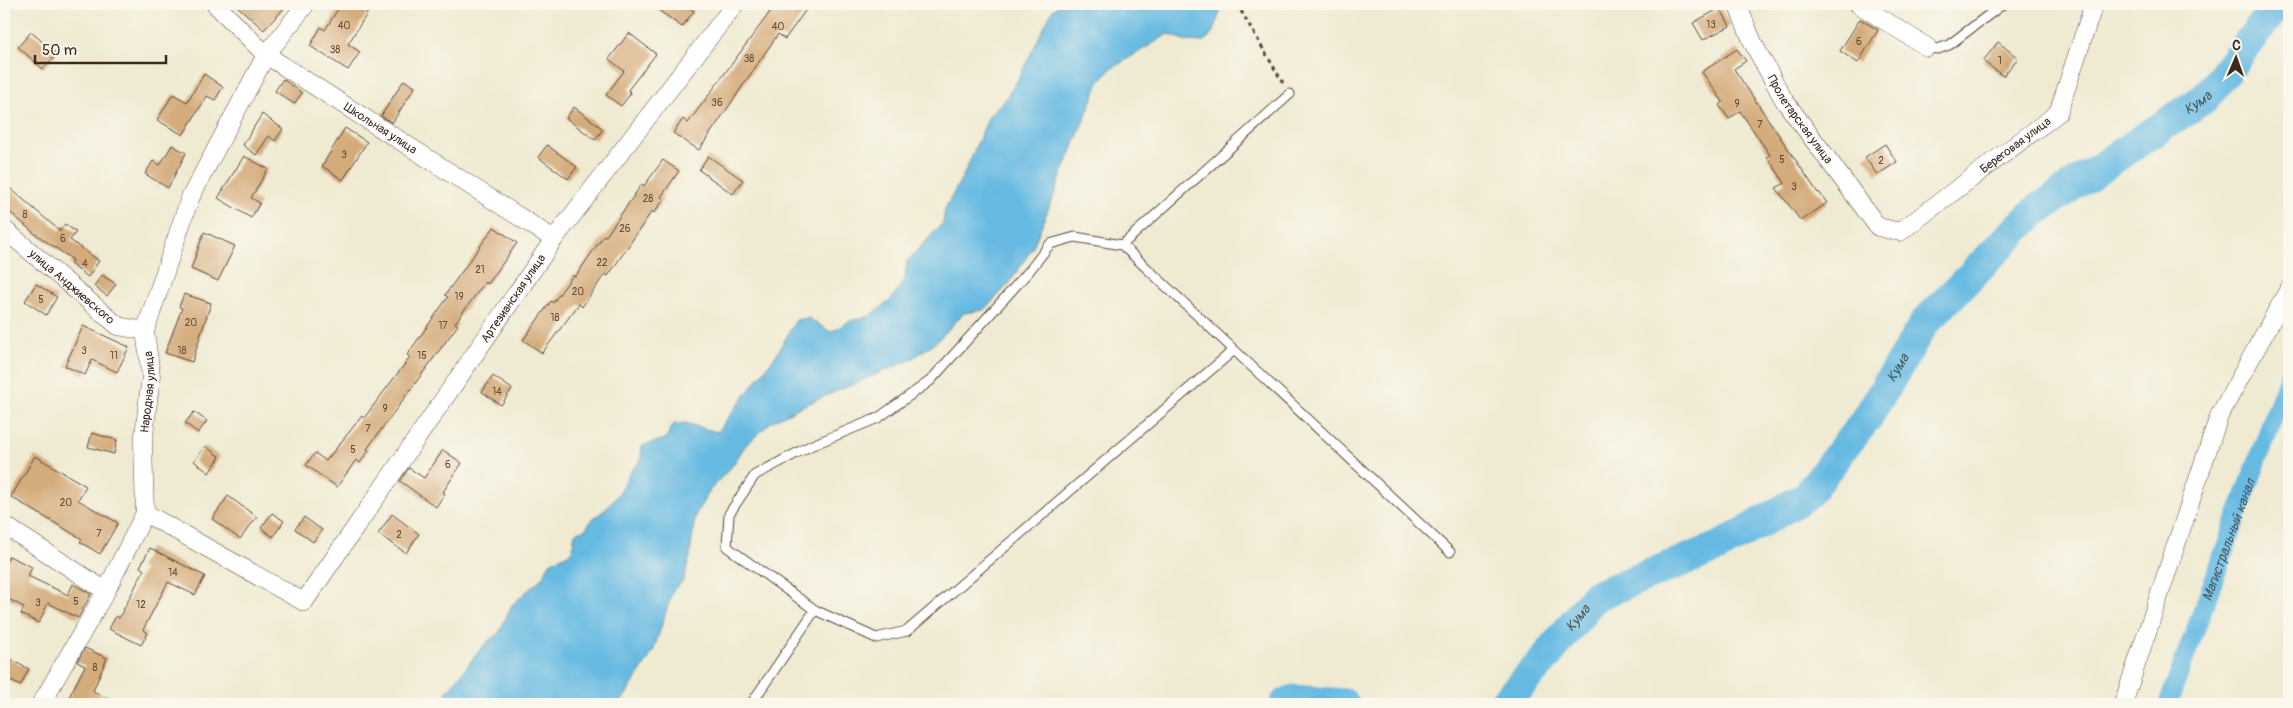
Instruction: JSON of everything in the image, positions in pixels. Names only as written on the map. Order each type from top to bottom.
[{"type":"street","name":"Школьная улица","points":[[215,4],[266,55],[554,240]]},
{"type":"street","name":"Народная улица","points":[[41,704],[106,591],[145,513],[143,444],[151,376],[145,331],[190,198],[266,55],[306,4]]},
{"type":"street","name":"Артезианская улица","points":[[145,513],[304,602],[554,240],[735,4]]},
{"type":"street","name":"Пролетарская улица","points":[[1737,4],[1754,45],[1784,100],[1878,228]]},
{"type":"street","points":[[1858,4],[1927,47]]},
{"type":"street","name":"Береговая улица","points":[[1878,228],[1900,232],[2058,114],[2094,4]]},
{"type":"street","name":"улица Анджиевского","points":[[4,229],[118,326],[145,331]]},
{"type":"street","points":[[2123,704],[2219,416],[2289,289]]},
{"type":"street","points":[[4,525],[106,591]]},
{"type":"lane","points":[[1927,47],[1938,49],[1949,45],[2003,4]]},
{"type":"lane","points":[[1122,245],[1290,94]]},
{"type":"lane","points":[[1234,350],[907,631],[876,638],[814,610],[727,547],[729,514],[755,475],[810,446],[878,418],[930,381],[1030,270],[1050,244],[1075,237],[1122,245],[1450,552]]},
{"type":"lane","points":[[751,704],[814,610]]},
{"type":"path","points":[[1237,4],[1290,94]]},
{"type":"water","points":[[1060,4],[1221,4],[1222,6],[1213,32],[1204,42],[1186,41],[1168,34],[1111,69],[1100,80],[1033,247],[1009,284],[984,310],[964,313],[937,341],[912,359],[800,407],[771,422],[745,446],[733,465],[710,490],[695,516],[690,556],[683,581],[673,590],[653,652],[620,704],[443,704],[447,692],[472,660],[487,642],[499,633],[512,605],[542,578],[550,563],[572,552],[575,533],[586,529],[591,520],[605,510],[620,492],[630,472],[641,460],[642,446],[665,439],[674,424],[685,423],[717,432],[777,354],[796,320],[808,318],[831,332],[850,321],[870,316],[890,301],[905,279],[907,261],[943,223],[945,209],[966,170],[989,116],[1006,98],[1019,78],[1052,11]]},
{"type":"building","points":[[235,4],[288,4],[264,30]]},
{"type":"building","points":[[341,4],[373,4],[348,44],[360,52],[348,70],[310,46],[321,27],[325,30]]},
{"type":"building","points":[[650,4],[684,4],[694,11],[682,27]]},
{"type":"building","points":[[776,4],[810,4],[785,39],[778,34],[699,150],[673,133],[683,119],[688,123]]},
{"type":"building","points":[[1720,8],[1730,26],[1703,40],[1693,23]]},
{"type":"building","points":[[1860,19],[1878,30],[1858,63],[1840,51]]},
{"type":"building","points":[[31,32],[57,54],[43,69],[18,47]]},
{"type":"building","points":[[629,33],[656,54],[628,90],[631,93],[621,106],[606,95],[624,71],[609,59]]},
{"type":"building","points":[[1998,42],[2018,58],[2003,76],[1983,61]]},
{"type":"building","points":[[1737,49],[1746,61],[1734,69],[1818,193],[1827,203],[1801,221],[1776,188],[1785,183],[1767,157],[1770,155],[1740,111],[1729,119],[1719,105],[1723,102],[1702,72]]},
{"type":"building","points":[[204,74],[223,87],[215,100],[207,96],[183,135],[157,120],[173,94],[187,102]]},
{"type":"building","points":[[283,79],[302,93],[294,104],[275,91]]},
{"type":"building","points":[[404,80],[415,87],[392,123],[381,116]]},
{"type":"building","points":[[574,107],[603,129],[595,140],[566,118]]},
{"type":"building","points":[[262,114],[283,129],[275,141],[269,136],[256,155],[243,145]]},
{"type":"building","points":[[345,128],[367,142],[343,180],[322,166]]},
{"type":"building","points":[[1885,144],[1897,162],[1877,175],[1865,157]]},
{"type":"building","points":[[172,145],[186,153],[168,188],[145,174],[153,161],[160,165]]},
{"type":"building","points":[[547,145],[577,167],[568,179],[538,157]]},
{"type":"building","points":[[244,156],[268,169],[251,198],[260,203],[251,218],[218,198]]},
{"type":"building","points":[[708,156],[743,180],[733,194],[699,170]]},
{"type":"building","points":[[663,160],[679,171],[661,197],[664,199],[654,213],[652,211],[608,276],[605,274],[582,307],[579,304],[542,353],[523,340],[551,301],[553,303],[573,275],[575,277],[642,184],[644,186]]},
{"type":"building","points":[[4,183],[60,231],[65,224],[76,232],[70,240],[99,261],[88,277],[70,264],[73,260],[34,233],[4,207]]},
{"type":"building","points":[[494,227],[517,243],[488,284],[485,282],[455,323],[458,325],[367,449],[369,450],[360,463],[356,460],[337,487],[306,465],[315,453],[326,461],[362,416],[364,418],[410,357],[407,355],[448,297],[445,295]]},
{"type":"building","points":[[204,232],[235,246],[218,281],[191,269]]},
{"type":"building","points":[[102,275],[116,284],[107,296],[94,286]]},
{"type":"building","points":[[36,284],[57,297],[46,315],[25,301]]},
{"type":"building","points":[[184,294],[211,303],[192,362],[165,353],[182,308],[179,307]]},
{"type":"building","points":[[83,326],[129,347],[117,372],[92,360],[85,375],[65,366]]},
{"type":"building","points":[[493,376],[512,389],[501,405],[482,392]]},
{"type":"building","points":[[194,412],[207,421],[198,433],[185,423]]},
{"type":"building","points":[[92,433],[117,440],[114,454],[88,447]]},
{"type":"building","points":[[205,446],[220,457],[209,473],[194,461]]},
{"type":"building","points":[[443,450],[462,463],[443,492],[445,493],[436,507],[400,481],[409,468],[424,478]]},
{"type":"building","points":[[35,456],[86,486],[78,500],[118,523],[100,554],[80,542],[82,539],[11,497]]},
{"type":"building","points":[[228,496],[257,517],[240,539],[212,519]]},
{"type":"building","points":[[272,513],[284,521],[273,537],[261,528]]},
{"type":"building","points":[[392,514],[419,534],[406,553],[378,534]]},
{"type":"building","points":[[304,517],[322,530],[313,542],[295,529]]},
{"type":"building","points":[[150,548],[205,576],[195,595],[168,582],[143,630],[148,633],[141,645],[109,629],[116,616],[119,618],[144,570],[140,567]]},
{"type":"building","points":[[9,556],[32,567],[28,576],[68,595],[73,584],[91,594],[78,618],[48,603],[39,623],[21,614],[24,607],[4,597],[4,566]]},
{"type":"building","points":[[85,648],[107,658],[93,691],[119,704],[79,704],[68,699],[85,666],[77,662]]},
{"type":"building","points":[[4,656],[29,669],[20,686],[4,677]]},
{"type":"waterway","name":"Кума","points":[[1503,704],[1543,661],[1595,596],[1721,546],[1806,496],[1867,418],[1925,322],[2034,212],[2206,97],[2278,4]]},
{"type":"waterway","name":"Магистральный канал","points":[[2168,704],[2289,375]]},
{"type":"waterway","name":"Кума","points":[[1285,704],[1293,700],[1344,704]]}]
